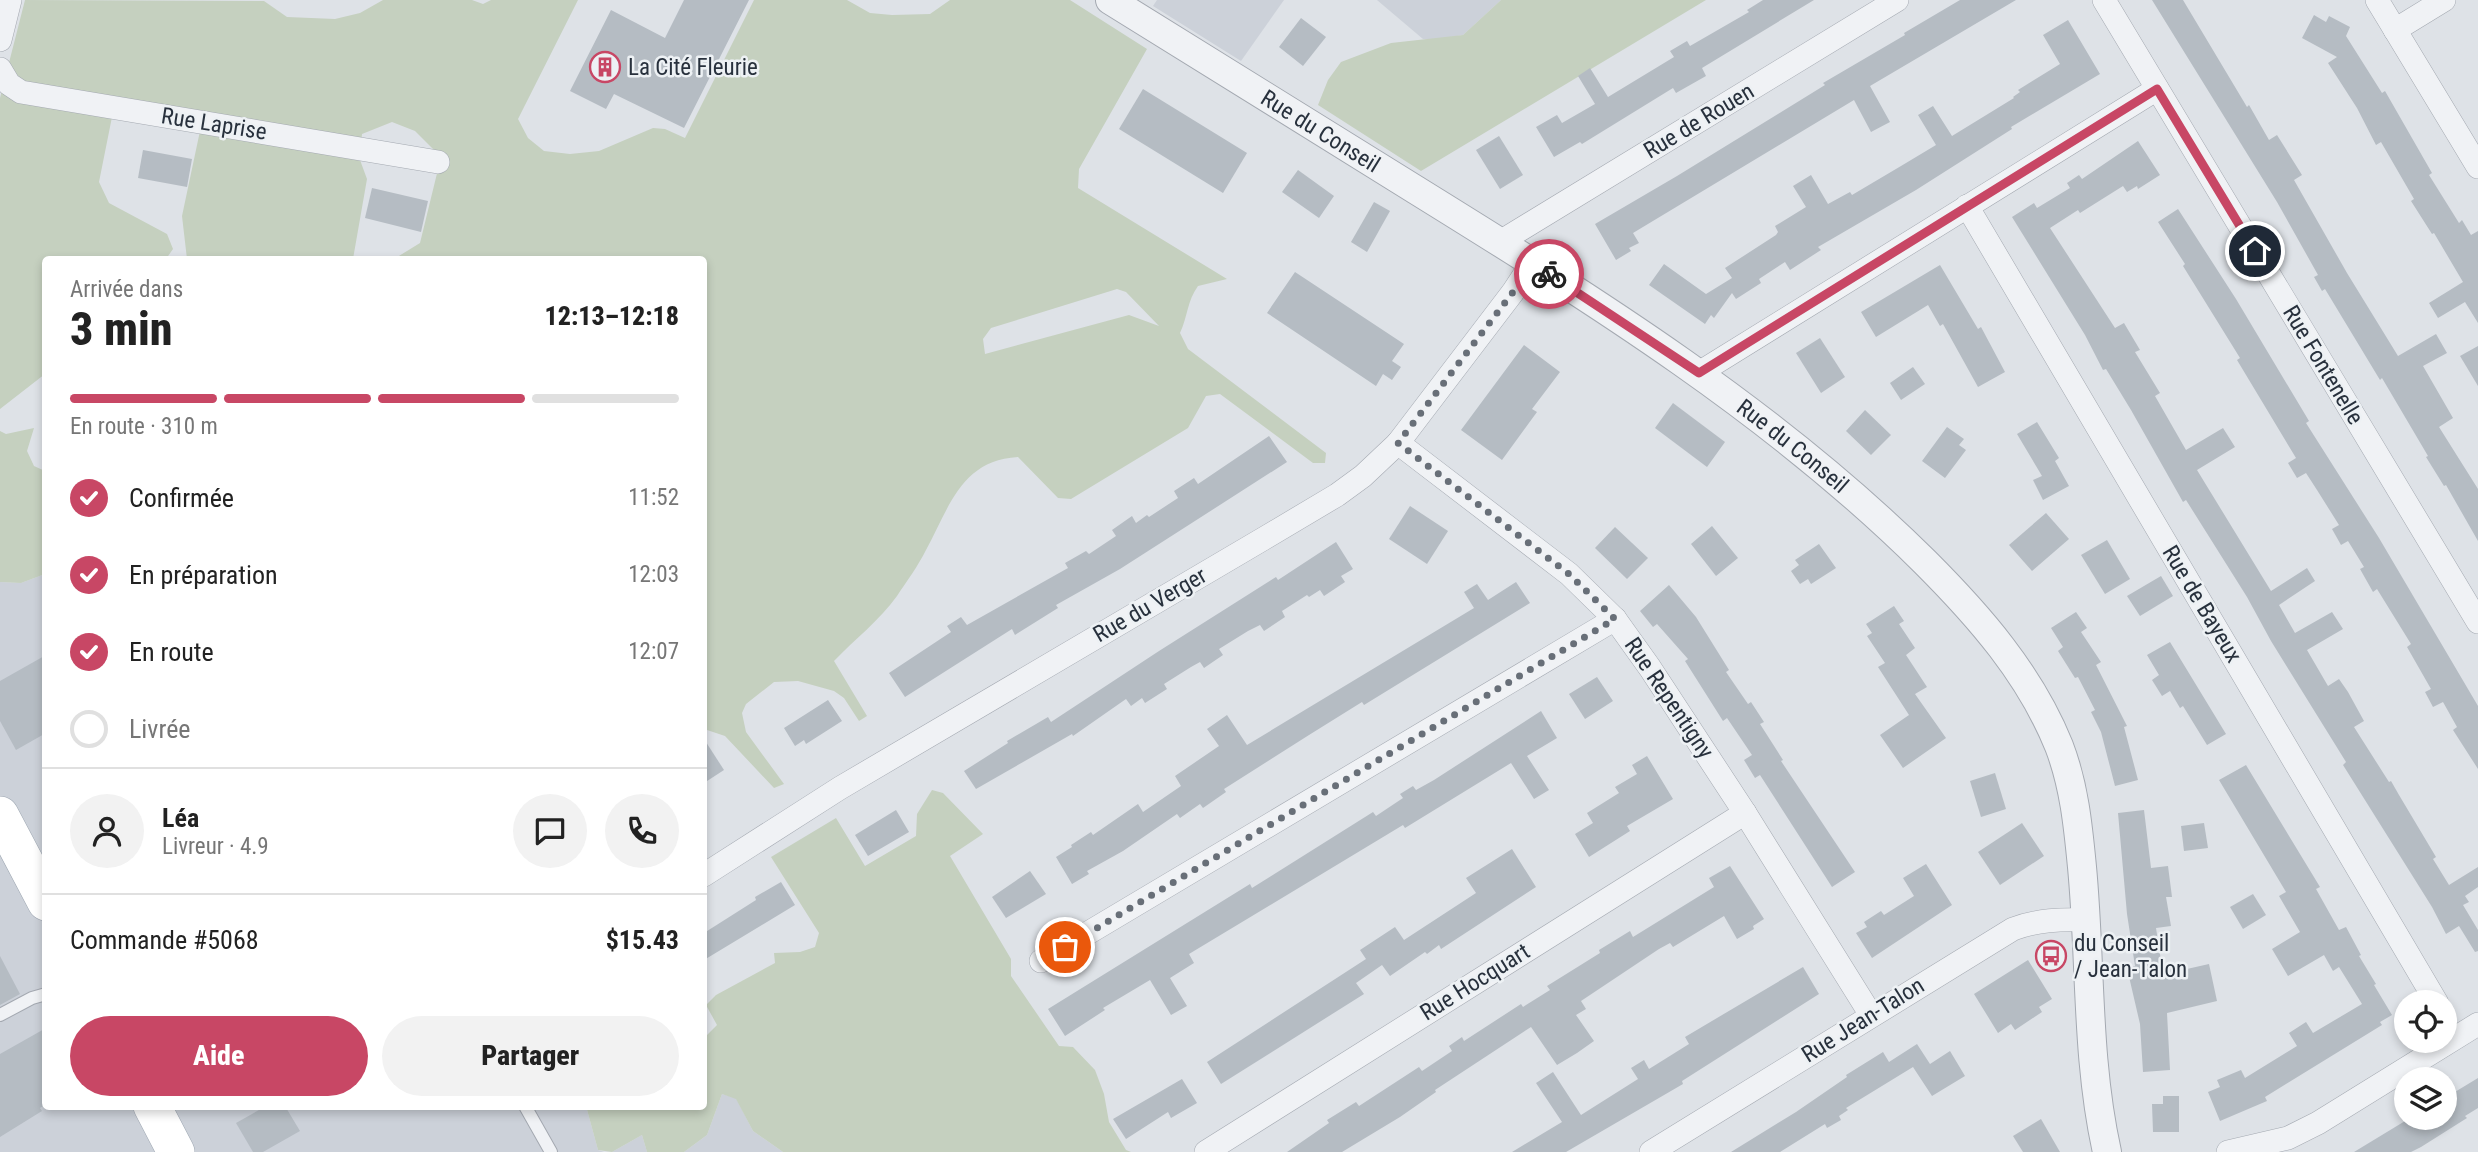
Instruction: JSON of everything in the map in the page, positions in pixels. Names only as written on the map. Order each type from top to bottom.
[{"type":"main road","points":[[0,815],[42,894]]},
{"type":"main road","points":[[154,1110],[176,1152]]},
{"type":"street","points":[[0,40],[10,0]]},
{"type":"street","name":"Rue du Conseil","points":[[1110,0],[1500,242],[1699,373],[1786,437],[1867,507],[1956,594],[2010,659],[2047,719],[2071,782],[2086,920],[2095,1089],[2107,1152]]},
{"type":"street","name":"Rue de Rouen","points":[[1500,242],[1897,0]]},
{"type":"street","name":"Rue Fontenelle","points":[[2104,0],[2478,622]]},
{"type":"street","points":[[2377,0],[2478,167]]},
{"type":"street","points":[[2395,30],[2444,0]]},
{"type":"street","name":"Rue Laprise","points":[[0,69],[9,84],[21,92],[438,162]]},
{"type":"street","points":[[1699,373],[2157,89]]},
{"type":"street","name":"Rue de Bayeux","points":[[1968,206],[2429,990]]},
{"type":"street","name":"Rue du Verger","points":[[707,873],[840,788],[1337,495],[1363,476],[1398,443],[1532,263]]},
{"type":"street","name":"Rue Repentigny","points":[[1398,443],[1559,565],[1615,619],[1745,813],[1871,1015]]},
{"type":"street","points":[[1041,961],[1615,619]]},
{"type":"street","name":"Rue Hocquart","points":[[1206,1152],[1745,813]]},
{"type":"street","name":"Rue Jean-Talon","points":[[1651,1152],[2013,929],[2052,919],[2086,920]]},
{"type":"street","points":[[2228,1152],[2288,1138],[2318,1123],[2478,1024]]},
{"type":"lane","points":[[0,1015],[42,995]]},
{"type":"lane","points":[[527,1110],[551,1152]]},
{"type":"shaded area","points":[[1157,0],[1284,0],[1241,61],[1153,6]]},
{"type":"shaded area","points":[[1377,0],[1501,0],[1463,35],[1423,39]]},
{"type":"shaded area","points":[[42,575],[42,1110],[587,1110],[598,1150],[604,1152],[0,1152],[0,582],[21,583]]},
{"type":"shaded area","points":[[722,1094],[736,1098],[753,1131],[783,1152],[684,1152],[707,1135]]},
{"type":"shaded area","points":[[642,1135],[647,1152],[612,1152]]},
{"type":"green space","points":[[25,0],[264,1],[287,17],[335,19],[360,13],[383,0],[472,0],[483,4],[491,0],[578,0],[518,119],[528,138],[544,151],[570,154],[599,151],[653,128],[665,129],[685,138],[754,0],[847,0],[870,13],[892,15],[930,14],[950,0],[1070,0],[1147,49],[1079,169],[1078,188],[1227,279],[1198,286],[1194,292],[1180,333],[1188,349],[1326,453],[1325,463],[1313,463],[1220,394],[1206,396],[1188,428],[1071,499],[1058,498],[1018,457],[999,460],[983,467],[959,489],[897,596],[875,622],[834,661],[867,716],[859,721],[844,698],[834,691],[798,681],[774,682],[746,704],[742,713],[746,732],[784,784],[774,788],[725,736],[707,730],[707,256],[399,256],[420,243],[441,157],[415,131],[392,122],[362,134],[360,160],[367,179],[354,256],[187,256],[182,216],[204,112],[116,97],[99,182],[109,203],[167,234],[173,249],[168,256],[42,256],[42,376],[0,409],[0,98]],"holes":[[[1117,289],[1126,292],[1159,326],[1129,315],[985,354],[983,339],[991,328]]]},
{"type":"green space","points":[[1501,0],[1706,0],[1421,171],[1318,105],[1328,80],[1341,62],[1391,43],[1463,35]]},
{"type":"green space","points":[[34,428],[27,451],[34,466],[42,470],[42,575],[21,583],[0,582],[0,431],[6,434]]},
{"type":"green space","points":[[932,790],[943,793],[983,834],[950,856],[1011,959],[1011,976],[1059,1046],[1073,1047],[1095,1070],[1104,1094],[1109,1122],[1126,1150],[1131,1152],[783,1152],[753,1131],[736,1099],[722,1094],[707,1135],[684,1152],[647,1152],[642,1135],[612,1152],[598,1150],[587,1110],[707,1110],[707,1035],[717,1025],[707,1004],[716,995],[775,963],[774,953],[800,952],[815,947],[819,933],[771,857],[836,818],[865,866],[916,836],[917,814]]},
{"type":"building","points":[[684,0],[749,0],[684,128],[614,94],[606,109],[570,91],[611,10],[665,38]]},
{"type":"building","points":[[1763,0],[1814,0],[1702,68],[1706,76],[1676,93],[1673,88],[1582,144],[1580,142],[1554,157],[1536,127],[1557,115],[1562,123],[1595,104],[1578,76],[1590,68],[1608,97],[1674,57],[1670,51],[1687,41],[1690,46],[1749,12],[1747,10]]},
{"type":"building","points":[[1960,0],[2016,0],[1870,86],[1890,122],[1871,132],[1854,100],[1633,233],[1639,243],[1616,260],[1595,224]]},
{"type":"building","points":[[2152,0],[2183,0],[2269,140],[2277,135],[2302,175],[2294,180],[2398,356],[2436,334],[2447,353],[2423,366],[2453,418],[2439,427],[2478,489],[2478,541],[2446,485],[2444,486],[2426,457],[2428,456],[2382,378],[2380,380],[2325,289],[2322,291],[2314,277],[2318,275],[2277,202]]},
{"type":"building","points":[[2314,15],[2326,22],[2329,16],[2350,27],[2346,36],[2382,93],[2385,91],[2432,173],[2429,175],[2459,223],[2462,220],[2471,235],[2478,231],[2478,323],[2465,302],[2438,318],[2429,303],[2463,282],[2411,201],[2414,199],[2381,142],[2376,145],[2357,108],[2328,63],[2337,57],[2302,38]]},
{"type":"building","points":[[1301,18],[1326,37],[1303,66],[1279,47]]},
{"type":"building","points":[[2068,20],[2100,74],[2011,127],[2012,129],[1916,190],[1818,247],[1821,250],[1790,270],[1785,262],[1759,279],[1761,283],[1736,299],[1732,293],[1714,318],[1711,315],[1705,324],[1649,285],[1664,264],[1706,294],[1732,278],[1725,268],[1776,235],[1778,232],[1775,226],[1806,207],[1793,186],[1811,175],[1828,204],[1850,192],[1852,195],[1936,145],[1918,115],[1933,106],[1952,136],[2014,98],[2020,92],[2018,90],[2060,64],[2043,35]]},
{"type":"building","points":[[1143,89],[1247,153],[1223,193],[1119,129]]},
{"type":"building","points":[[1499,136],[1523,175],[1500,189],[1476,150]]},
{"type":"building","points":[[2138,141],[2160,175],[2138,189],[2137,186],[2127,192],[2123,186],[2050,228],[2115,328],[2124,323],[2140,350],[2135,352],[2160,393],[2155,396],[2186,450],[2223,428],[2235,447],[2197,470],[2271,591],[2307,568],[2315,581],[2279,605],[2295,633],[2332,612],[2343,629],[2307,650],[2328,686],[2339,679],[2348,692],[2364,721],[2354,727],[2389,782],[2391,781],[2436,857],[2433,859],[2449,885],[2478,867],[2478,887],[2465,896],[2469,902],[2463,905],[2478,930],[2478,951],[2475,952],[2459,926],[2446,934],[2343,765],[2346,762],[2247,597],[2186,500],[2183,502],[2131,410],[2106,369],[2103,370],[2085,335],[2012,217],[2034,203],[2037,208],[2070,188],[2067,183],[2079,175],[2082,179]]},
{"type":"building","points":[[143,150],[192,159],[187,187],[138,178]]},
{"type":"building","points":[[1298,170],[1334,196],[1319,218],[1282,192]]},
{"type":"building","points":[[372,188],[428,201],[421,232],[365,218]]},
{"type":"building","points":[[1374,202],[1390,211],[1367,252],[1351,242]]},
{"type":"building","points":[[2178,209],[2236,299],[2309,421],[2306,423],[2379,538],[2478,706],[2478,769],[2453,730],[2457,727],[2443,702],[2433,707],[2425,692],[2431,689],[2407,647],[2411,644],[2377,589],[2373,592],[2360,569],[2364,567],[2348,541],[2341,545],[2332,529],[2339,525],[2306,473],[2297,478],[2288,463],[2296,458],[2237,360],[2240,358],[2158,222]]},
{"type":"building","points":[[1940,265],[1978,329],[1981,327],[2005,372],[1978,387],[1943,324],[1940,326],[1928,305],[1876,337],[1861,312]]},
{"type":"building","points":[[1295,272],[1404,344],[1392,361],[1401,367],[1392,380],[1383,374],[1376,386],[1267,313]]},
{"type":"building","points":[[1820,338],[1845,377],[1821,393],[1796,353]]},
{"type":"building","points":[[1524,345],[1560,372],[1532,409],[1537,412],[1502,460],[1461,430]]},
{"type":"building","points":[[2478,346],[2478,386],[2460,356]]},
{"type":"building","points":[[1913,367],[1925,384],[1901,400],[1890,383]]},
{"type":"building","points":[[1673,403],[1725,442],[1707,467],[1655,428]]},
{"type":"building","points":[[1865,410],[1891,435],[1871,455],[1846,431]]},
{"type":"building","points":[[2037,422],[2059,458],[2055,461],[2069,486],[2043,500],[2033,480],[2042,476],[2017,434]]},
{"type":"building","points":[[1947,427],[1964,439],[1959,445],[1966,450],[1945,478],[1922,461]]},
{"type":"building","points":[[1269,436],[1287,462],[1120,569],[1056,605],[1058,608],[1015,635],[1012,629],[905,697],[889,673],[951,632],[947,626],[961,617],[967,625],[1068,568],[1065,563],[1086,551],[1089,554],[1116,536],[1112,530],[1132,516],[1136,523],[1147,515],[1149,517],[1178,498],[1174,491],[1194,478],[1198,484]]},
{"type":"building","points":[[1410,506],[1448,531],[1427,564],[1389,539]]},
{"type":"building","points":[[2046,513],[2069,539],[2032,571],[2009,545]]},
{"type":"building","points":[[1712,526],[1738,558],[1716,576],[1691,544]]},
{"type":"building","points":[[1615,527],[1648,558],[1627,579],[1595,548]]},
{"type":"building","points":[[2107,540],[2130,579],[2105,594],[2081,555]]},
{"type":"building","points":[[1336,542],[1353,569],[1341,576],[1345,582],[1324,596],[1320,590],[1309,597],[1307,595],[1282,611],[1285,617],[1264,631],[1260,625],[1248,631],[1219,649],[1223,655],[1204,668],[1200,662],[1191,667],[1164,684],[1167,689],[1145,703],[1142,698],[1131,706],[1126,699],[1073,736],[1072,734],[976,789],[964,771],[1048,717],[1051,722],[1276,577],[1278,580]]},
{"type":"building","points":[[1819,544],[1836,568],[1811,584],[1808,579],[1800,584],[1791,571],[1799,565],[1795,560]]},
{"type":"building","points":[[2161,576],[2173,596],[2140,616],[2127,596]]},
{"type":"building","points":[[1516,582],[1530,603],[1364,705],[1362,702],[1309,735],[1224,789],[1226,792],[1203,808],[1200,804],[1180,818],[1177,814],[1123,851],[1087,871],[1089,874],[1072,884],[1056,857],[1138,804],[1143,812],[1181,786],[1175,776],[1219,746],[1207,729],[1227,715],[1247,745],[1474,608],[1464,592],[1477,584],[1488,600]]},
{"type":"building","points":[[1669,585],[1696,617],[1729,670],[1726,672],[1764,722],[1760,724],[1783,760],[1781,761],[1855,872],[1832,887],[1760,775],[1755,778],[1744,760],[1752,755],[1727,718],[1723,721],[1685,661],[1688,659],[1657,624],[1653,627],[1640,611]]},
{"type":"building","points":[[1894,606],[1904,621],[1899,624],[1915,648],[1906,655],[1927,687],[1915,694],[1946,738],[1903,768],[1880,735],[1909,715],[1878,667],[1885,663],[1867,636],[1872,633],[1866,624]]},
{"type":"building","points":[[2076,612],[2087,628],[2081,632],[2101,662],[2096,665],[2127,726],[2124,727],[2138,780],[2115,786],[2101,732],[2091,712],[2095,710],[2078,677],[2075,678],[2058,651],[2063,647],[2051,628]]},
{"type":"building","points":[[2170,642],[2226,734],[2207,745],[2183,706],[2180,708],[2170,691],[2162,696],[2152,680],[2159,675],[2147,655]]},
{"type":"building","points":[[42,657],[42,735],[16,750],[0,721],[0,681]]},
{"type":"building","points":[[1597,677],[1613,701],[1585,719],[1569,694]]},
{"type":"building","points":[[828,700],[842,721],[806,744],[804,740],[795,746],[784,728]]},
{"type":"building","points":[[1541,711],[1557,738],[1527,756],[1549,790],[1534,799],[1511,763],[1189,954],[1194,963],[1170,978],[1187,1006],[1171,1015],[1150,980],[1103,1008],[1105,1010],[1065,1036],[1048,1009],[1250,884],[1252,888],[1373,812],[1376,816],[1403,798],[1400,794],[1413,786],[1416,790],[1434,780]]},
{"type":"building","points":[[707,744],[724,770],[707,781]]},
{"type":"building","points":[[1647,756],[1673,799],[1627,826],[1630,831],[1589,857],[1575,834],[1593,823],[1587,813],[1619,793],[1615,787],[1637,774],[1632,765]]},
{"type":"building","points":[[2246,765],[2320,887],[2316,889],[2339,930],[2346,927],[2392,1015],[2380,1022],[2382,1025],[2265,1097],[2267,1101],[2220,1121],[2208,1092],[2220,1087],[2217,1080],[2241,1070],[2245,1078],[2297,1046],[2289,1033],[2306,1022],[2313,1033],[2362,1004],[2339,967],[2333,971],[2324,955],[2288,976],[2272,949],[2300,932],[2279,896],[2286,892],[2219,780]]},
{"type":"building","points":[[1995,773],[2006,809],[1981,817],[1970,781]]},
{"type":"building","points":[[896,810],[909,832],[868,856],[855,835]]},
{"type":"building","points":[[2144,810],[2151,868],[2168,866],[2172,897],[2166,897],[2171,926],[2156,928],[2162,967],[2176,964],[2178,971],[2209,964],[2217,1001],[2167,1013],[2170,1070],[2143,1072],[2140,1024],[2127,968],[2135,966],[2127,914],[2118,813]]},
{"type":"building","points":[[2022,823],[2044,856],[2000,885],[1978,852]]},
{"type":"building","points":[[2204,823],[2208,848],[2184,851],[2181,826]]},
{"type":"building","points":[[1512,849],[1536,887],[1441,949],[1439,945],[1427,954],[1425,952],[1390,976],[1382,965],[1356,983],[1364,994],[1221,1084],[1207,1062],[1366,959],[1360,950],[1395,927],[1404,940],[1476,893],[1466,878]]},
{"type":"building","points":[[1926,864],[1952,905],[1872,958],[1856,933],[1867,927],[1864,922],[1881,911],[1884,915],[1914,896],[1903,878]]},
{"type":"building","points":[[1730,866],[1764,919],[1737,939],[1724,916],[1673,947],[1670,943],[1659,949],[1581,1001],[1586,1009],[1576,1015],[1594,1041],[1577,1053],[1557,1065],[1531,1027],[1435,1090],[1436,1092],[1400,1117],[1342,1152],[1287,1152],[1329,1123],[1327,1120],[1356,1102],[1359,1106],[1419,1067],[1422,1071],[1452,1051],[1449,1046],[1462,1037],[1464,1041],[1521,1004],[1523,1007],[1550,990],[1547,986],[1600,953],[1599,950],[1630,931],[1633,937],[1714,887],[1709,878]]},
{"type":"building","points":[[1030,871],[1046,894],[1006,918],[992,897]]},
{"type":"building","points":[[781,882],[795,905],[707,958],[707,931],[756,900],[755,897]]},
{"type":"building","points":[[2253,894],[2266,915],[2243,929],[2230,907]]},
{"type":"building","points":[[0,956],[20,994],[0,1005]]},
{"type":"building","points":[[2028,960],[2052,999],[2039,1007],[2042,1012],[2015,1030],[2011,1024],[1998,1033],[1974,994]]},
{"type":"building","points":[[1803,967],[1819,994],[1682,1081],[1683,1084],[1566,1152],[1512,1152],[1562,1122],[1536,1083],[1553,1072],[1581,1115],[1638,1079],[1631,1068],[1644,1060],[1649,1069],[1689,1044],[1685,1037]]},
{"type":"building","points":[[42,1030],[42,1111],[0,1137],[0,1054]]},
{"type":"building","points":[[1917,1044],[1930,1064],[1950,1051],[1965,1076],[1932,1096],[1913,1067],[1846,1108],[1848,1110],[1839,1116],[1841,1120],[1827,1128],[1825,1124],[1780,1152],[1731,1152],[1796,1112],[1883,1052],[1889,1062]]},
{"type":"building","points":[[2478,1078],[2478,1108],[2457,1124],[2457,1091]]},
{"type":"building","points":[[1182,1079],[1197,1103],[1171,1118],[1168,1112],[1126,1139],[1113,1119]]},
{"type":"building","points":[[2163,1096],[2179,1096],[2179,1132],[2153,1132],[2152,1104],[2163,1104]]},
{"type":"building","points":[[259,1110],[287,1110],[300,1131],[263,1152],[253,1152],[236,1123]]},
{"type":"building","points":[[2041,1119],[2060,1152],[2023,1152],[2013,1136]]},
{"type":"building","points":[[2394,1128],[2394,1130],[2448,1130],[2411,1152],[2354,1152]]},
{"type":"way so far","points":[[1065,947],[1615,619],[1569,574],[1398,443],[1532,263],[1549,274]]},
{"type":"place","name":"La Cité Fleurie","points":[[605,67]]},
{"type":"place","name":"du Conseil / Jean-Talon","points":[[2051,956]]},
{"type":"route","points":[[1549,274],[1699,373],[2157,89],[2255,251]]}]
